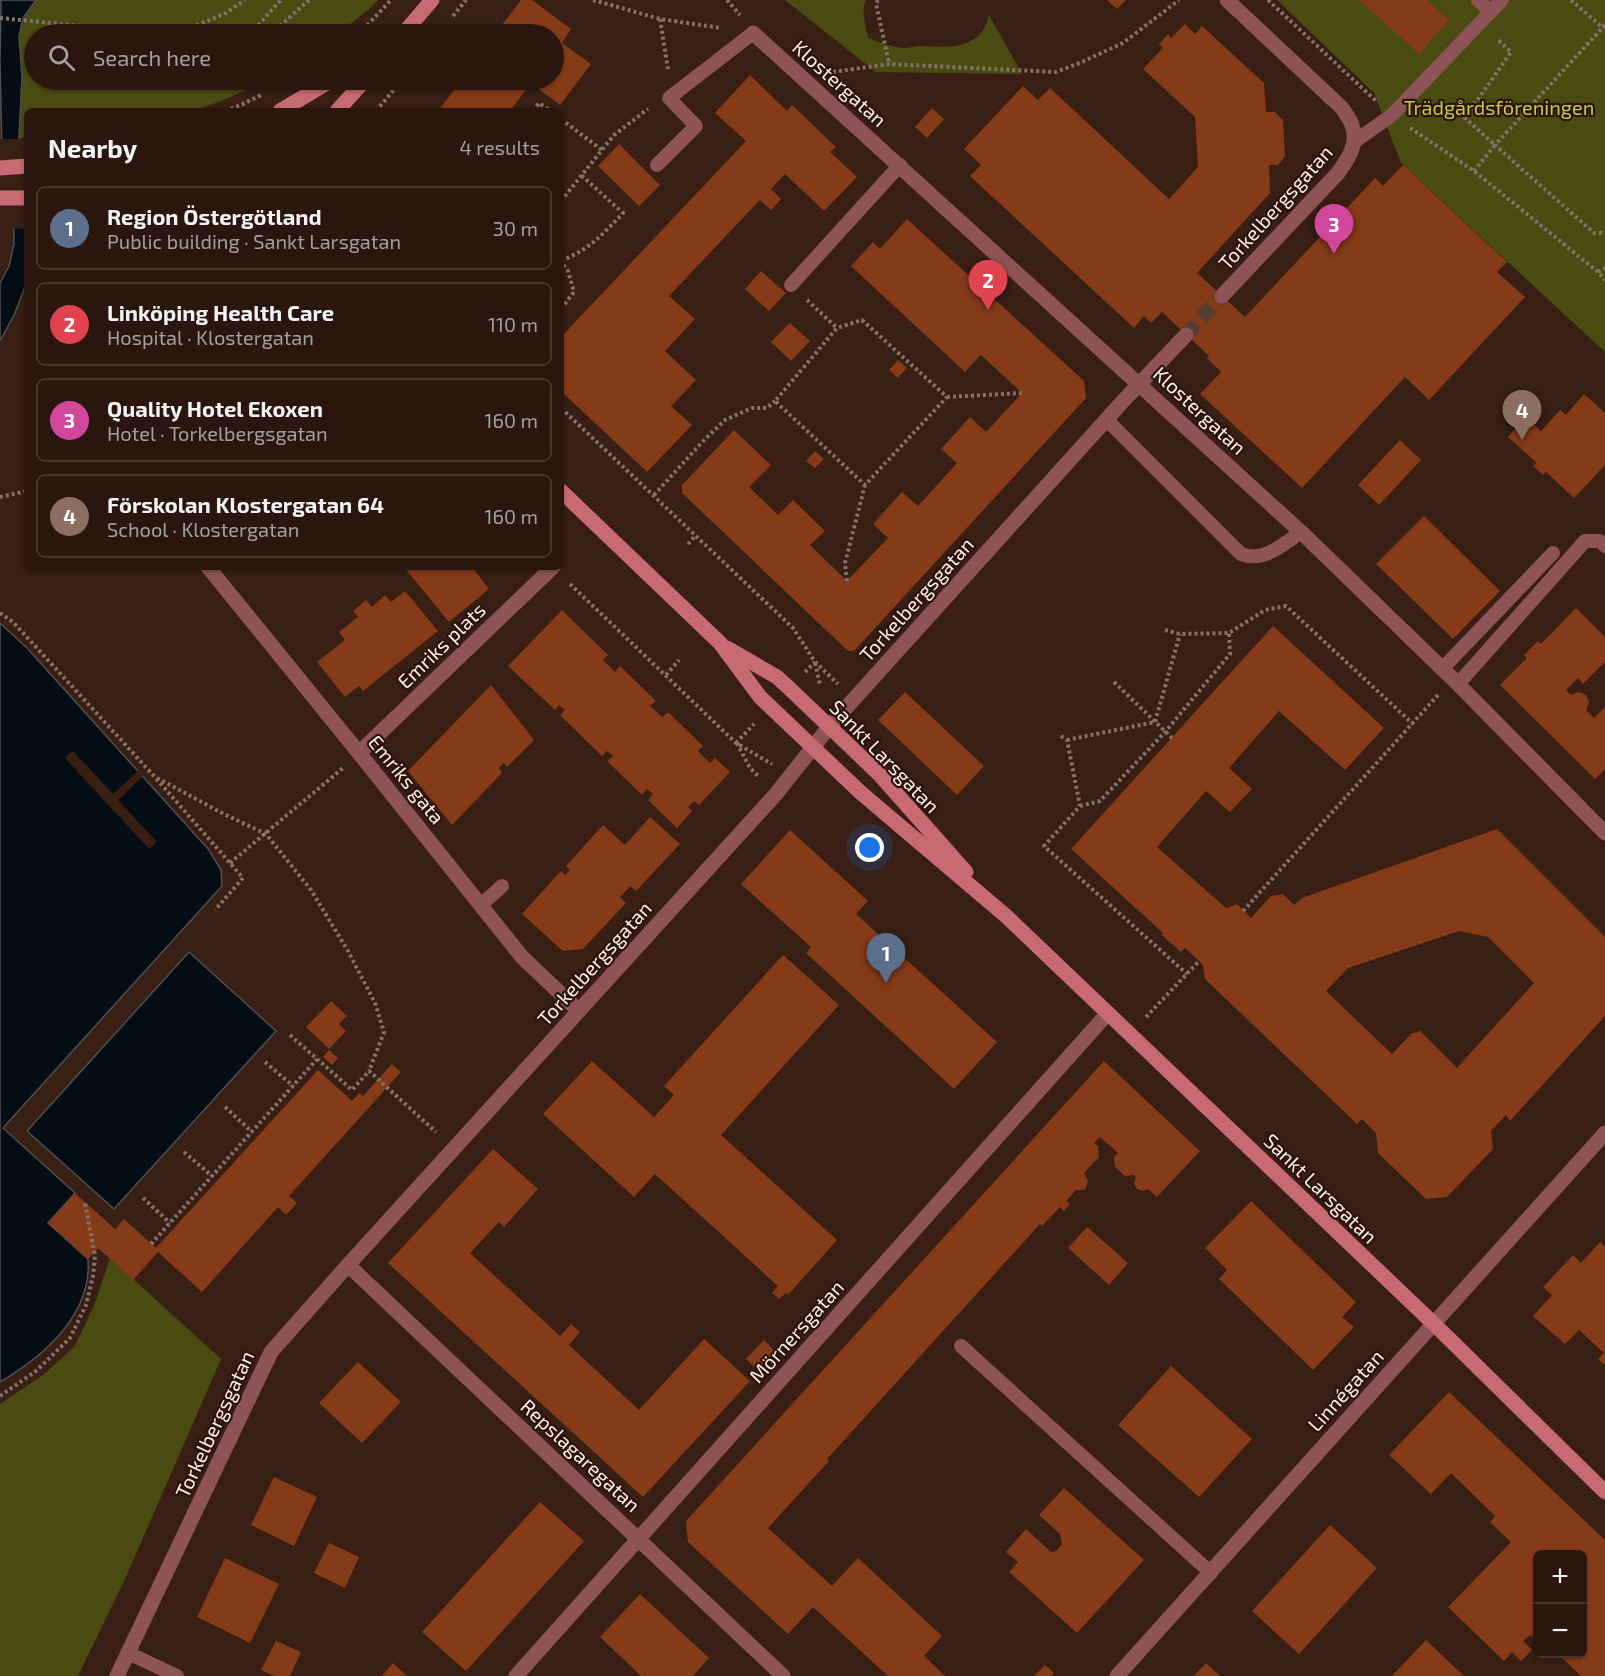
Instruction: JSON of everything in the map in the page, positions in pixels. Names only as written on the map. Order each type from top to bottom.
[{"type":"main road","points":[[412,24],[432,0]]},
{"type":"main road","points":[[285,108],[315,90]]},
{"type":"main road","points":[[340,108],[356,90]]},
{"type":"main road","points":[[0,168],[24,166]]},
{"type":"main road","points":[[0,198],[24,198]]},
{"type":"main road","name":"Sankt Larsgatan","points":[[564,494],[720,643],[760,698],[860,792],[1006,916],[1433,1323],[1605,1492]]},
{"type":"main road","name":"Sankt Larsgatan","points":[[720,643],[777,677],[879,774],[1006,916]]},
{"type":"street","points":[[1227,0],[1342,108],[1352,125],[1354,142]]},
{"type":"street","name":"Klostergatan","points":[[753,33],[1301,532],[1451,677],[1605,832]]},
{"type":"street","name":"Torkelbergsgatan","points":[[1222,296],[1338,173],[1350,156],[1354,142]]},
{"type":"street","name":"Torkelbergsgatan","points":[[117,1676],[271,1352],[776,795],[854,699],[1186,335]]},
{"type":"street","name":"Emriks gata","points":[[210,570],[522,957],[579,1011]]},
{"type":"street","name":"Emriks plats","points":[[359,753],[549,570]]},
{"type":"street","name":"Mörnersgatan","points":[[516,1676],[1108,1013]]},
{"type":"street","name":"Linnégatan","points":[[1117,1676],[1605,1133]]},
{"type":"street","name":"Repslagaregatan","points":[[348,1265],[783,1676]]},
{"type":"lane","points":[[1478,0],[1491,12]]},
{"type":"lane","points":[[1354,142],[1392,115],[1502,0]]},
{"type":"lane","points":[[657,165],[696,126],[669,98],[753,33]]},
{"type":"lane","points":[[791,285],[900,165]]},
{"type":"lane","points":[[1107,420],[1241,554],[1250,558],[1266,555],[1301,532]]},
{"type":"lane","points":[[1451,677],[1585,541],[1600,541],[1605,546]]},
{"type":"lane","points":[[1451,677],[1553,553]]},
{"type":"lane","points":[[481,905],[502,886]]},
{"type":"lane","points":[[961,1346],[1210,1573]]},
{"type":"lane","points":[[128,1653],[177,1676]]},
{"type":"path","points":[[200,24],[224,14],[245,0]]},
{"type":"path","points":[[259,24],[281,0]]},
{"type":"path","points":[[282,24],[309,0]]},
{"type":"path","points":[[368,24],[391,0]]},
{"type":"path","points":[[593,0],[660,19],[753,33]]},
{"type":"path","points":[[878,0],[876,3],[889,64]]},
{"type":"path","points":[[802,77],[889,64],[1056,72],[1123,43],[1179,0]]},
{"type":"path","points":[[1268,0],[1392,115],[1474,171],[1605,280]]},
{"type":"path","points":[[1474,171],[1495,145],[1604,27],[1571,0]]},
{"type":"path","points":[[0,18],[50,24]]},
{"type":"path","points":[[564,197],[614,135],[645,110],[669,98],[667,58],[660,19]]},
{"type":"path","points":[[1480,22],[1511,52],[1466,118],[1594,233],[1605,233]]},
{"type":"path","points":[[379,108],[394,90]]},
{"type":"path","points":[[564,122],[602,150]]},
{"type":"path","points":[[564,260],[578,254],[595,242],[623,213],[581,175]]},
{"type":"path","points":[[564,265],[574,292],[564,305]]},
{"type":"path","points":[[1598,272],[1605,268]]},
{"type":"path","points":[[791,285],[837,328]]},
{"type":"path","points":[[654,495],[725,420],[752,408],[767,408],[775,401],[837,328],[862,320],[947,397]]},
{"type":"path","points":[[847,581],[845,563],[865,485],[947,397],[1022,393]]},
{"type":"path","points":[[775,401],[865,485]]},
{"type":"path","points":[[564,411],[794,628],[815,662],[854,699]]},
{"type":"path","points":[[0,497],[24,492]]},
{"type":"path","points":[[688,544],[696,535]]},
{"type":"path","points":[[555,570],[736,743],[750,768],[776,795]]},
{"type":"path","points":[[1165,630],[1179,634],[1229,633],[1265,610],[1286,606],[1413,724]]},
{"type":"path","points":[[0,613],[14,623],[145,769],[224,814],[266,834],[311,890],[348,951],[375,1003],[384,1032],[369,1071],[352,1090],[290,1035]]},
{"type":"path","points":[[1187,974],[1044,846],[1080,806],[1100,801],[1165,732],[1230,654],[1229,633]]},
{"type":"path","points":[[1155,722],[1179,634]]},
{"type":"path","points":[[666,675],[679,660]]},
{"type":"path","points":[[1243,911],[1413,724],[1451,677]]},
{"type":"path","points":[[1114,682],[1172,738]]},
{"type":"path","points":[[736,743],[754,724],[746,716]]},
{"type":"path","points":[[1067,740],[1155,722]]},
{"type":"path","points":[[1061,736],[1067,740],[1080,806]]},
{"type":"path","points":[[230,863],[359,753]]},
{"type":"path","points":[[154,776],[243,878],[215,910]]},
{"type":"path","points":[[1130,1034],[1199,961]]},
{"type":"path","points":[[151,1244],[317,1059]]},
{"type":"path","points":[[265,1062],[293,1086]]},
{"type":"path","points":[[369,1071],[454,1149]]},
{"type":"path","points":[[225,1107],[252,1132]]},
{"type":"path","points":[[184,1152],[212,1176]]},
{"type":"path","points":[[143,1198],[170,1223]]},
{"type":"path","points":[[0,1396],[36,1371],[70,1338],[86,1305],[95,1256],[85,1203]]},
{"type":"green space","points":[[36,0],[378,0],[350,24],[24,24],[24,90],[246,90],[201,108],[24,108],[24,138],[19,138],[22,99],[20,36],[24,18]]},
{"type":"green space","points":[[785,0],[866,0],[864,13],[868,37],[904,48],[952,46],[966,43],[980,34],[989,15],[1022,74],[876,72]]},
{"type":"green space","name":"Trädgårdsföreningen","points":[[1277,0],[1605,0],[1605,352],[1401,163],[1374,93]]},
{"type":"green space","points":[[110,1258],[221,1359],[125,1579],[78,1676],[0,1676],[0,1404],[43,1375],[74,1347],[94,1306]]},
{"type":"shaded area","points":[[1,0],[36,0],[23,18],[19,36],[22,77],[19,138],[24,171],[24,290],[0,341],[0,283],[9,266],[14,232],[2,157]]},
{"type":"shaded area","points":[[0,623],[27,648],[209,850],[221,870],[222,886],[3,1128],[75,1193],[48,1223],[88,1259],[87,1279],[74,1316],[62,1332],[33,1360],[0,1382]]},
{"type":"shaded area","points":[[189,952],[276,1031],[114,1209],[27,1131]]},
{"type":"pier","points":[[0,139],[22,139],[24,229],[10,228],[0,160]]},
{"type":"pier","points":[[73,751],[113,794],[140,769],[145,774],[118,800],[157,842],[149,849],[65,758]]},
{"type":"building","points":[[521,0],[532,0],[571,29],[564,40],[564,24],[503,24]]},
{"type":"building","points":[[1107,0],[1126,0],[1117,9]]},
{"type":"building","points":[[1359,0],[1427,0],[1449,20],[1419,54]]},
{"type":"building","points":[[1185,24],[1195,34],[1202,26],[1264,83],[1266,112],[1275,112],[1283,120],[1285,156],[1278,165],[1269,165],[1270,193],[1197,273],[1245,317],[1375,178],[1383,186],[1403,165],[1507,262],[1497,272],[1525,297],[1429,400],[1405,377],[1302,488],[1200,394],[1221,372],[1207,358],[1209,356],[1162,312],[1151,323],[1144,316],[1134,328],[970,176],[981,165],[964,149],[1023,86],[1038,100],[1050,88],[1169,199],[1198,167],[1195,117],[1143,69],[1163,48],[1159,44],[1168,34],[1171,38]]},
{"type":"building","points":[[564,44],[591,64],[560,105],[540,90],[564,90]]},
{"type":"building","points":[[750,75],[787,111],[792,105],[836,147],[830,152],[857,177],[824,211],[785,174],[771,189],[781,199],[771,210],[760,200],[669,296],[695,319],[665,351],[696,380],[671,406],[692,425],[647,472],[564,394],[564,334],[746,141],[715,113]]},
{"type":"building","points":[[454,90],[526,90],[512,108],[440,108]]},
{"type":"building","points":[[932,108],[944,119],[927,138],[915,127]]},
{"type":"building","points":[[619,144],[660,185],[639,206],[598,166]]},
{"type":"building","points":[[907,219],[1084,381],[1086,398],[854,651],[848,651],[682,493],[682,485],[734,430],[771,465],[749,487],[778,515],[793,500],[825,531],[810,545],[847,581],[888,538],[873,524],[902,492],[918,506],[957,463],[941,449],[970,417],[986,432],[1022,393],[981,355],[965,372],[851,266],[873,242],[880,249]]},
{"type":"building","points":[[761,271],[786,293],[769,311],[745,289]]},
{"type":"building","points":[[790,323],[810,341],[791,361],[771,342]]},
{"type":"building","points":[[898,360],[907,368],[898,378],[889,370]]},
{"type":"building","points":[[1584,394],[1605,413],[1605,465],[1574,498],[1546,472],[1543,475],[1533,466],[1537,463],[1508,437],[1526,417],[1541,431],[1560,410],[1566,415]]},
{"type":"building","points":[[1400,440],[1421,460],[1379,505],[1358,485]]},
{"type":"building","points":[[815,451],[824,459],[815,468],[806,461]]},
{"type":"building","points":[[1424,516],[1500,591],[1453,639],[1376,564]]},
{"type":"building","points":[[406,570],[474,570],[489,589],[449,622]]},
{"type":"building","points":[[405,591],[438,631],[363,691],[359,686],[345,697],[317,662],[345,640],[339,632],[358,617],[353,611],[366,600],[372,607],[385,595],[391,602]]},
{"type":"building","points":[[1576,608],[1605,637],[1605,662],[1583,684],[1578,678],[1566,690],[1571,695],[1578,692],[1586,695],[1589,702],[1586,710],[1594,718],[1605,707],[1605,769],[1595,779],[1500,685],[1527,658],[1524,655],[1538,641],[1541,644]]},
{"type":"building","points":[[562,610],[608,655],[603,660],[615,672],[620,666],[656,701],[650,706],[662,717],[668,712],[703,746],[698,751],[710,763],[715,758],[730,772],[699,805],[694,801],[688,807],[692,811],[677,828],[648,800],[653,794],[647,789],[642,795],[607,761],[613,756],[607,751],[602,756],[560,715],[565,710],[559,705],[555,710],[508,666]]},
{"type":"building","points":[[1273,626],[1384,728],[1345,770],[1279,711],[1229,768],[1252,789],[1230,812],[1206,791],[1157,847],[1226,908],[1237,904],[1251,918],[1271,896],[1283,894],[1294,905],[1302,898],[1497,829],[1605,937],[1605,1016],[1510,1121],[1506,1115],[1491,1131],[1493,1149],[1447,1197],[1426,1199],[1378,1153],[1376,1133],[1362,1119],[1357,1124],[1205,979],[1203,965],[1199,961],[1185,948],[1181,952],[1071,849]],"holes":[[[1459,931],[1488,937],[1534,983],[1457,1068],[1420,1031],[1411,1034],[1392,1054],[1326,991],[1348,968]]]},
{"type":"building","points":[[491,685],[534,740],[507,767],[504,763],[499,768],[502,773],[452,825],[408,771]]},
{"type":"building","points":[[905,692],[984,766],[957,795],[878,720]]},
{"type":"building","points":[[650,817],[680,844],[636,891],[630,886],[620,897],[626,903],[583,949],[563,951],[522,914],[561,871],[565,875],[570,870],[566,866],[603,825],[625,845]]},
{"type":"building","points":[[790,830],[868,901],[856,914],[997,1042],[954,1089],[806,953],[811,947],[741,884]]},
{"type":"building","points":[[783,955],[839,1005],[721,1135],[837,1240],[788,1295],[786,1293],[779,1299],[772,1293],[778,1286],[655,1174],[634,1197],[543,1114],[592,1061],[654,1117],[674,1095],[664,1086]]},
{"type":"building","points":[[331,1001],[347,1016],[339,1024],[346,1031],[329,1049],[306,1027]]},
{"type":"building","points":[[329,1050],[338,1058],[332,1065],[323,1057]]},
{"type":"building","points":[[1104,1061],[1200,1151],[1157,1197],[1148,1189],[1143,1191],[1137,1189],[1134,1175],[1125,1176],[1115,1167],[1114,1157],[1118,1153],[1100,1137],[1094,1143],[1098,1146],[1099,1157],[1084,1173],[1088,1181],[1086,1188],[1076,1190],[1066,1201],[1070,1204],[1064,1211],[1060,1207],[1042,1226],[1040,1224],[827,1459],[829,1461],[768,1528],[832,1586],[858,1558],[942,1636],[924,1656],[945,1676],[888,1676],[813,1607],[788,1634],[688,1542],[686,1521]]},
{"type":"building","points":[[392,1064],[401,1072],[289,1196],[297,1203],[286,1215],[278,1207],[202,1292],[158,1252],[133,1280],[98,1248],[88,1259],[48,1223],[75,1193],[115,1229],[124,1219],[156,1248],[318,1070],[352,1101],[359,1093],[363,1096]]},
{"type":"building","points":[[493,1149],[538,1189],[504,1227],[499,1222],[470,1253],[560,1336],[571,1324],[580,1332],[569,1345],[639,1410],[704,1339],[750,1381],[643,1497],[388,1263]]},
{"type":"building","points":[[1251,1201],[1356,1302],[1342,1317],[1354,1327],[1313,1370],[1219,1279],[1227,1270],[1205,1248]]},
{"type":"building","points":[[1087,1227],[1128,1263],[1109,1285],[1068,1248]]},
{"type":"building","points":[[1600,1242],[1605,1247],[1605,1365],[1598,1359],[1604,1353],[1579,1330],[1565,1344],[1533,1316],[1552,1295],[1543,1287],[1573,1255],[1581,1263]]},
{"type":"building","points":[[764,1340],[776,1352],[759,1371],[746,1359]]},
{"type":"building","points":[[358,1362],[401,1402],[362,1443],[319,1403]]},
{"type":"building","points":[[1171,1366],[1252,1439],[1199,1497],[1118,1425]]},
{"type":"building","points":[[1449,1392],[1605,1540],[1605,1676],[1581,1676],[1562,1658],[1587,1658],[1587,1550],[1533,1550],[1533,1638],[1530,1635],[1523,1641],[1532,1650],[1521,1661],[1512,1652],[1504,1661],[1448,1607],[1511,1542],[1490,1522],[1495,1516],[1451,1473],[1431,1494],[1389,1455]]},
{"type":"building","points":[[274,1477],[317,1497],[294,1546],[251,1525]]},
{"type":"building","points":[[1064,1488],[1144,1560],[1077,1633],[1009,1572],[1018,1562],[1006,1552],[1026,1529],[1051,1552],[1056,1551],[1062,1544],[1060,1534],[1039,1515]]},
{"type":"building","points":[[540,1502],[584,1541],[466,1671],[422,1632]]},
{"type":"building","points":[[1330,1525],[1377,1568],[1299,1654],[1252,1611]]},
{"type":"building","points":[[329,1543],[359,1557],[345,1588],[314,1573]]},
{"type":"building","points":[[225,1558],[279,1584],[250,1643],[197,1617]]},
{"type":"building","points":[[640,1594],[709,1658],[693,1676],[641,1676],[600,1637]]},
{"type":"building","points":[[1426,1640],[1464,1676],[1392,1676]]},
{"type":"building","points":[[276,1641],[301,1652],[290,1676],[274,1676],[261,1670]]},
{"type":"building","points":[[393,1663],[407,1676],[382,1676]]},
{"type":"building","points":[[1206,1663],[1220,1676],[1194,1676]]},
{"type":"building","points":[[1045,1665],[1054,1673],[1051,1676],[1034,1676]]},
{"type":"tunnel","points":[[1186,335],[1222,296]]},
{"type":"place","name":"Quality Hotel Ekoxen","points":[[1334,254]]},
{"type":"place","name":"Linköping Health Care","points":[[988,310]]},
{"type":"place","name":"Förskolan Klostergatan 64","points":[[1522,440]]},
{"type":"place","name":"Region Östergötland","points":[[886,983]]}]
